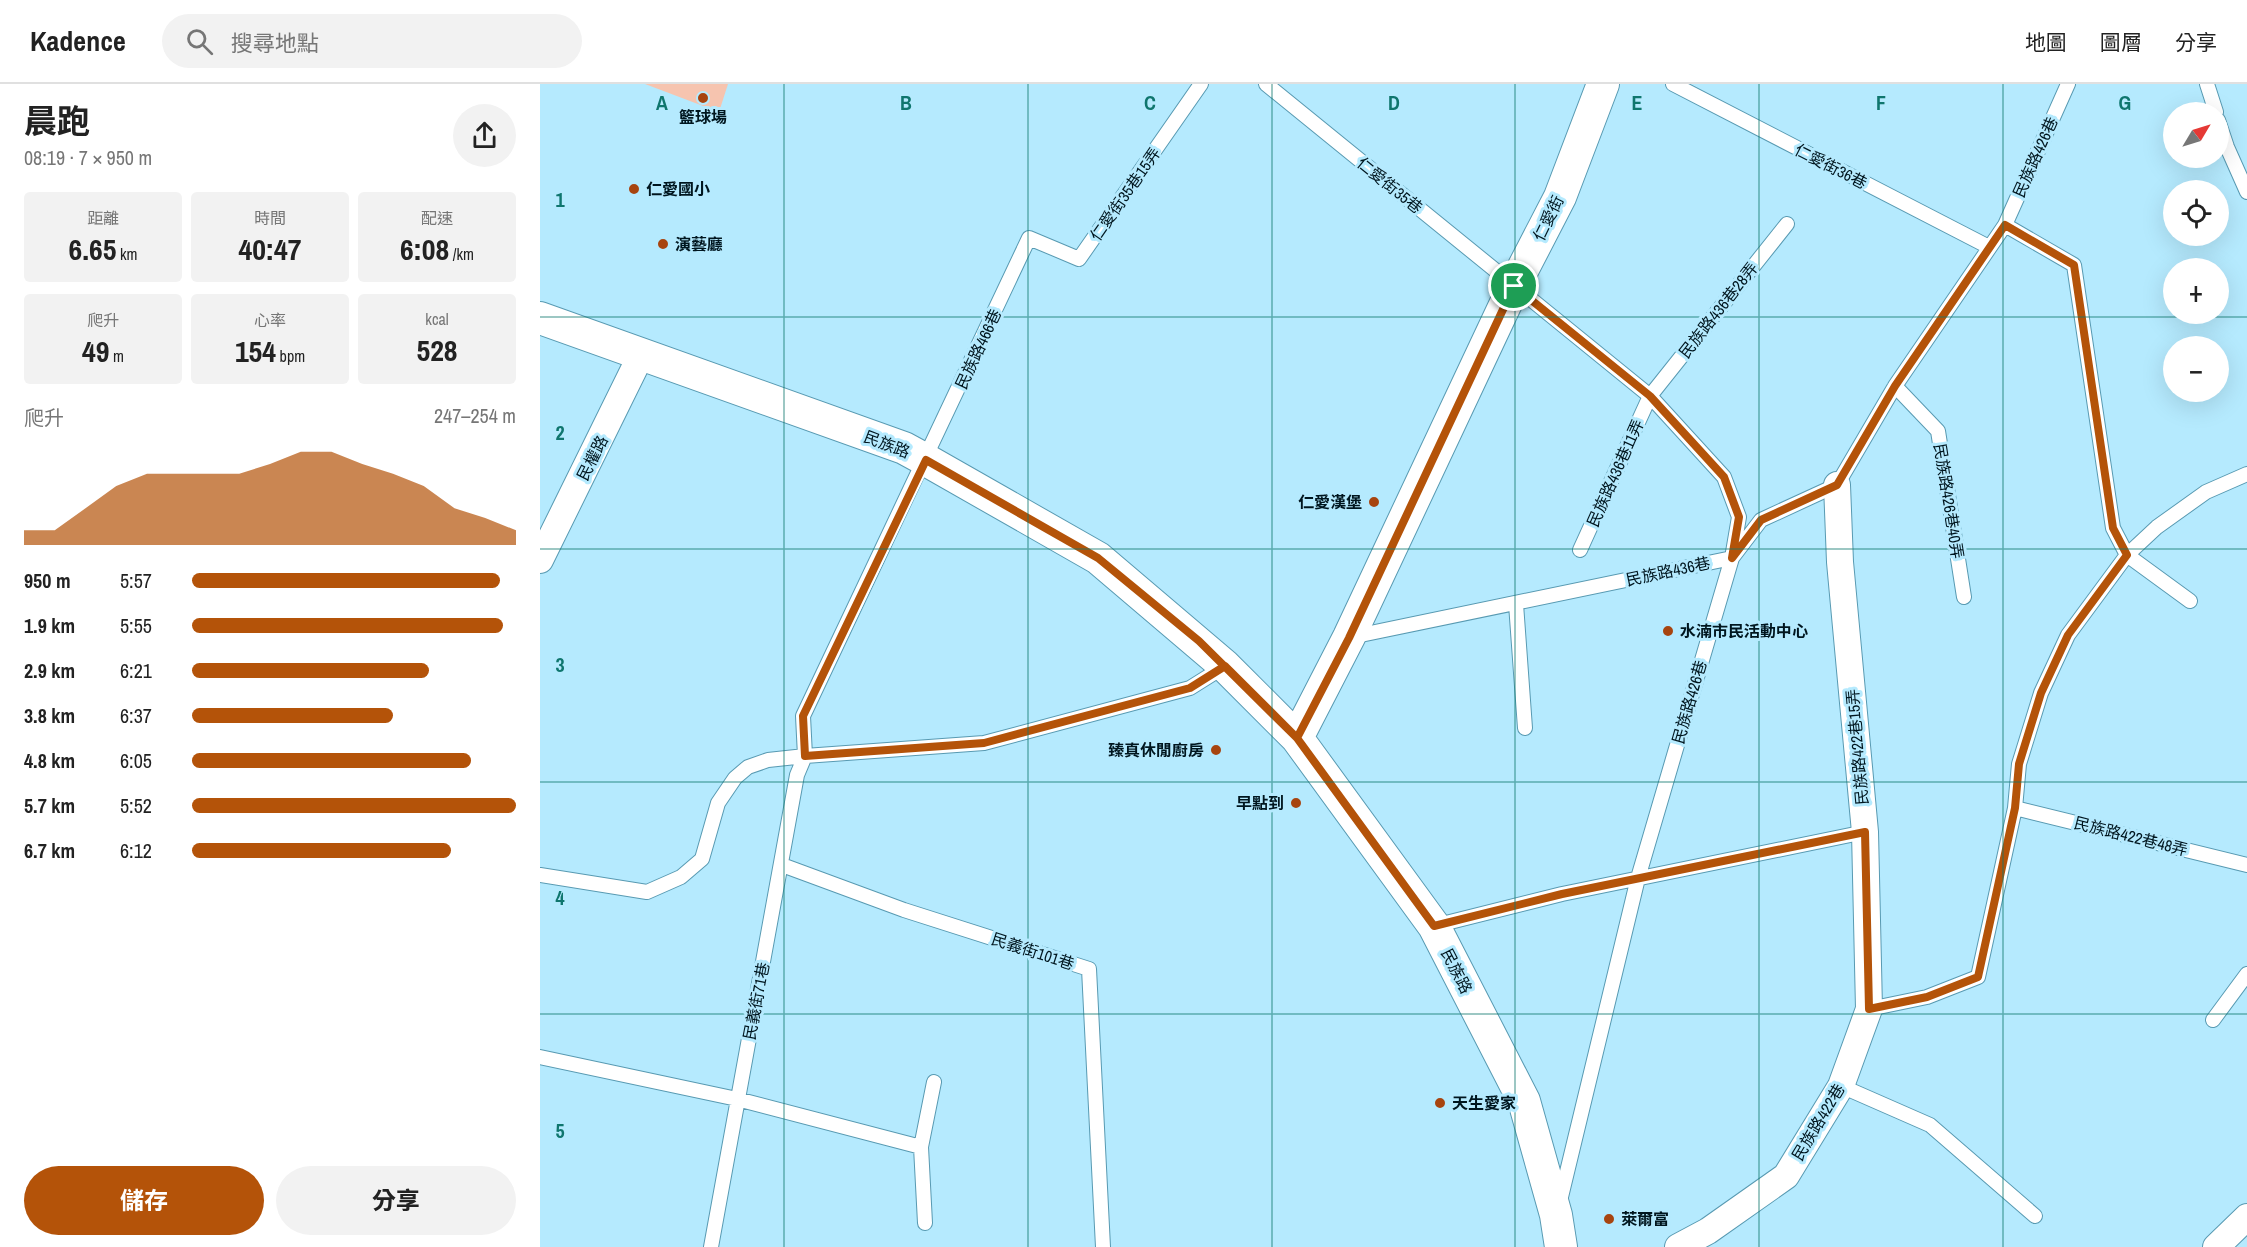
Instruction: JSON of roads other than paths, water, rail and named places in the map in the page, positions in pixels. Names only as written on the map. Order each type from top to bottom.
[{"type":"street","name":"仁愛街","points":[[1297,738],[1349,638],[1514,286],[1560,197],[1603,84]]},
{"type":"street","name":"民族路","points":[[540,318],[904,448],[1098,558],[1225,666],[1297,738],[1434,926],[1524,1101],[1556,1215],[1561,1247]]},
{"type":"street","name":"民權路","points":[[540,560],[641,355]]},
{"type":"street","name":"民族路422巷15弄","points":[[1837,485],[1840,562],[1865,832],[1869,1009]]},
{"type":"street","name":"民族路422巷","points":[[1678,1247],[1708,1231],[1786,1176],[1841,1086],[1869,1009]]},
{"type":"street","points":[[2216,1247],[2247,1218]]},
{"type":"lane","name":"仁愛街35巷15弄","points":[[1029,238],[1079,260],[1201,84]]},
{"type":"lane","name":"仁愛街35巷","points":[[1266,84],[1514,286]]},
{"type":"lane","name":"仁愛街36巷","points":[[1673,84],[1989,247]]},
{"type":"lane","name":"民族路426巷","points":[[1551,1247],[1556,1215],[1638,878],[1732,558],[1761,520],[1837,485],[1895,386],[2005,225],[2068,84]]},
{"type":"lane","points":[[2207,84],[2213,102]]},
{"type":"lane","points":[[2229,152],[2247,192]]},
{"type":"lane","name":"民族路436巷28弄","points":[[1650,396],[1787,224]]},
{"type":"lane","points":[[2005,225],[2074,265],[2113,528],[2127,555],[2190,601]]},
{"type":"lane","name":"民族路466巷","points":[[805,756],[803,716],[1029,238]]},
{"type":"lane","name":"民族路436巷","points":[[1349,638],[1732,558],[1739,517],[1724,477],[1650,396],[1514,286]]},
{"type":"lane","name":"民族路426巷40弄","points":[[1895,386],[1938,431],[1964,597]]},
{"type":"lane","name":"民族路436巷11弄","points":[[1580,550],[1650,396]]},
{"type":"lane","points":[[1869,1009],[1927,997],[1978,977],[2015,808],[2019,764],[2041,693],[2068,635],[2127,555],[2157,527],[2206,492],[2247,474]]},
{"type":"lane","points":[[1516,603],[1525,728]]},
{"type":"lane","points":[[540,875],[647,892],[681,878],[702,859],[718,803],[735,778],[748,767],[768,760],[805,756],[984,743],[1190,688],[1225,666]]},
{"type":"lane","name":"民義街71巷","points":[[711,1247],[797,775],[805,756]]},
{"type":"lane","name":"民族路422巷48弄","points":[[2015,808],[2247,865]]},
{"type":"lane","points":[[1434,926],[1638,878],[1865,832]]},
{"type":"lane","name":"民義街101巷","points":[[782,865],[904,910],[1089,969],[1103,1247]]},
{"type":"lane","points":[[2212,1020],[2247,974]]},
{"type":"lane","points":[[540,1057],[737,1099],[921,1147]]},
{"type":"lane","points":[[925,1223],[921,1147],[934,1082]]},
{"type":"lane","points":[[1841,1086],[1930,1125],[2035,1216]]},
{"type":"place","name":"籃球場","points":[[703,98]]},
{"type":"place","name":"仁愛國小","points":[[634,189]]},
{"type":"place","name":"演藝廳","points":[[663,244]]},
{"type":"place","name":"仁愛漢堡","points":[[1374,502]]},
{"type":"place","name":"水湳市民活動中心","points":[[1668,631]]},
{"type":"place","name":"臻真休閒廚房","points":[[1216,750]]},
{"type":"place","name":"早點到","points":[[1296,803]]},
{"type":"place","name":"天生愛家","points":[[1440,1103]]},
{"type":"place","name":"萊爾富","points":[[1609,1219]]}]
